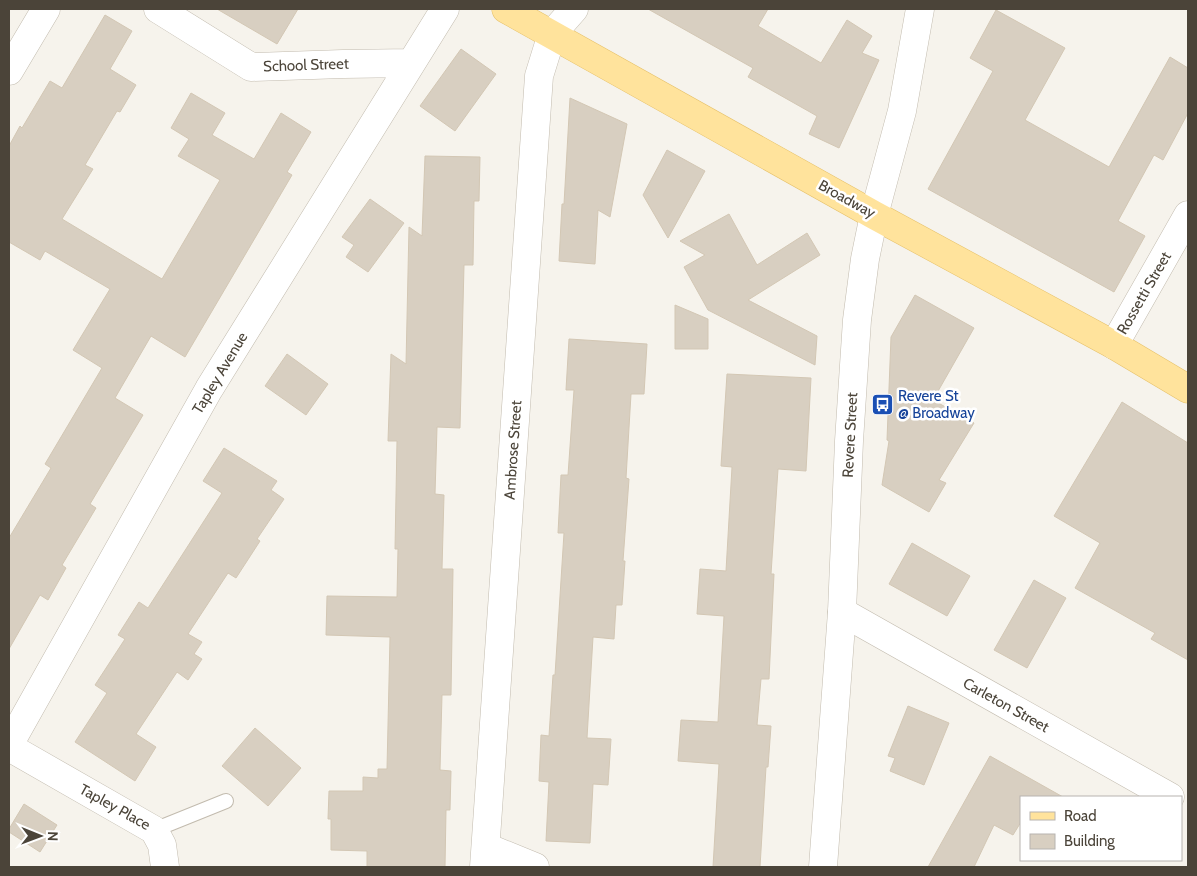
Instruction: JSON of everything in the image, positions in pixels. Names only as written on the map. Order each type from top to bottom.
[{"type":"main road","name":"Broadway","points":[[506,9],[874,215],[1114,344],[1188,389]]},
{"type":"street","points":[[9,71],[46,9]]},
{"type":"street","name":"School Street","points":[[158,9],[252,67],[411,63]]},
{"type":"street","name":"Tapley Avenue","points":[[9,746],[209,389],[445,9]]},
{"type":"street","points":[[552,34],[574,9]]},
{"type":"street","name":"Revere Street","points":[[824,867],[842,612],[856,320],[874,215],[902,111],[920,9]]},
{"type":"street","name":"Ambrose Street","points":[[485,857],[539,76],[552,34]]},
{"type":"street","name":"Rossetti Street","points":[[1114,344],[1188,215]]},
{"type":"street","name":"Carleton Street","points":[[842,612],[1168,796]]},
{"type":"street","name":"Tapley Place","points":[[9,746],[154,830]]},
{"type":"street","points":[[154,830],[162,845],[165,867]]},
{"type":"street","points":[[485,857],[535,867]]},
{"type":"lane","name":"Tapley Place","points":[[154,830],[226,801]]},
{"type":"building","points":[[217,9],[298,9],[277,44]]},
{"type":"building","points":[[648,9],[768,9],[758,26],[821,63],[847,20],[872,36],[862,53],[879,60],[839,148],[809,134],[817,116],[748,77],[753,68]]},
{"type":"building","points":[[996,10],[1065,48],[1025,120],[1109,167],[1170,57],[1188,68],[1188,113],[1163,160],[1154,155],[1118,221],[1145,236],[1114,292],[928,189],[993,71],[970,58]]},
{"type":"building","points":[[105,15],[132,31],[110,69],[136,85],[120,112],[117,111],[85,165],[93,169],[62,219],[162,279],[220,180],[178,156],[189,139],[171,128],[191,93],[225,113],[212,135],[254,159],[281,113],[311,132],[287,172],[292,175],[185,357],[151,336],[115,398],[143,415],[90,504],[96,508],[62,565],[66,568],[48,600],[40,595],[9,649],[9,538],[51,468],[45,464],[102,368],[73,350],[110,289],[45,251],[40,260],[9,242],[9,146],[50,81],[62,88]]},
{"type":"building","points":[[461,49],[496,74],[455,131],[420,106]]},
{"type":"building","points":[[570,98],[627,124],[610,217],[598,210],[595,264],[559,261]]},
{"type":"building","points":[[667,150],[705,171],[668,238],[643,195]]},
{"type":"building","points":[[425,156],[480,157],[479,201],[474,201],[473,265],[464,265],[460,428],[437,427],[435,494],[444,495],[442,569],[453,569],[451,695],[442,695],[440,770],[451,771],[450,810],[446,810],[445,867],[367,867],[367,851],[331,850],[331,819],[328,819],[329,791],[363,791],[363,777],[378,778],[378,769],[387,769],[390,637],[326,635],[327,596],[397,597],[398,549],[395,549],[397,441],[388,441],[391,354],[406,364],[409,227],[422,236]]},
{"type":"building","points":[[370,199],[404,223],[368,272],[346,257],[354,245],[342,237]]},
{"type":"building","points":[[729,214],[757,265],[807,233],[820,255],[748,300],[817,336],[815,365],[708,310],[684,267],[705,255],[680,241]]},
{"type":"building","points":[[915,295],[974,328],[933,400],[974,423],[939,480],[946,483],[929,512],[882,485],[889,441],[887,440],[891,337]]},
{"type":"building","points":[[675,305],[708,319],[708,349],[675,349]]},
{"type":"building","points":[[569,339],[647,344],[644,394],[631,394],[626,478],[629,479],[622,605],[616,605],[614,639],[593,637],[587,738],[611,739],[608,785],[593,784],[590,843],[546,841],[549,782],[539,781],[541,735],[549,736],[553,675],[555,675],[564,533],[558,533],[561,475],[568,475],[574,390],[566,390]]},
{"type":"building","points":[[287,354],[328,384],[306,415],[265,386]]},
{"type":"building","points":[[727,374],[811,378],[806,471],[778,469],[771,574],[774,574],[769,679],[761,679],[757,725],[771,726],[768,767],[766,767],[760,867],[713,867],[719,764],[678,761],[681,720],[718,722],[724,616],[697,614],[700,569],[726,571],[732,467],[721,466]]},
{"type":"building","points":[[1122,402],[1188,443],[1188,660],[1151,639],[1155,633],[1075,588],[1100,543],[1054,516]]},
{"type":"building","points":[[224,448],[277,481],[271,490],[284,499],[257,539],[260,541],[236,578],[228,573],[188,634],[202,642],[194,654],[202,659],[188,680],[177,672],[136,734],[156,747],[135,781],[75,742],[107,693],[95,685],[125,639],[118,635],[139,602],[148,608],[222,493],[203,481]]},
{"type":"building","points":[[912,543],[970,576],[947,616],[889,584]]},
{"type":"building","points":[[1034,580],[1066,598],[1027,668],[994,650]]},
{"type":"building","points":[[908,706],[949,723],[924,785],[890,771],[895,758],[888,756]]},
{"type":"building","points":[[255,728],[301,768],[268,806],[222,766]]},
{"type":"building","points":[[990,756],[1061,796],[1020,796],[1020,824],[1013,835],[994,825],[974,867],[928,867]]},
{"type":"building","points":[[24,804],[57,825],[40,852],[9,832]]},
{"type":"place","name":"Revere St @ Broadway","points":[[882,405]]}]
